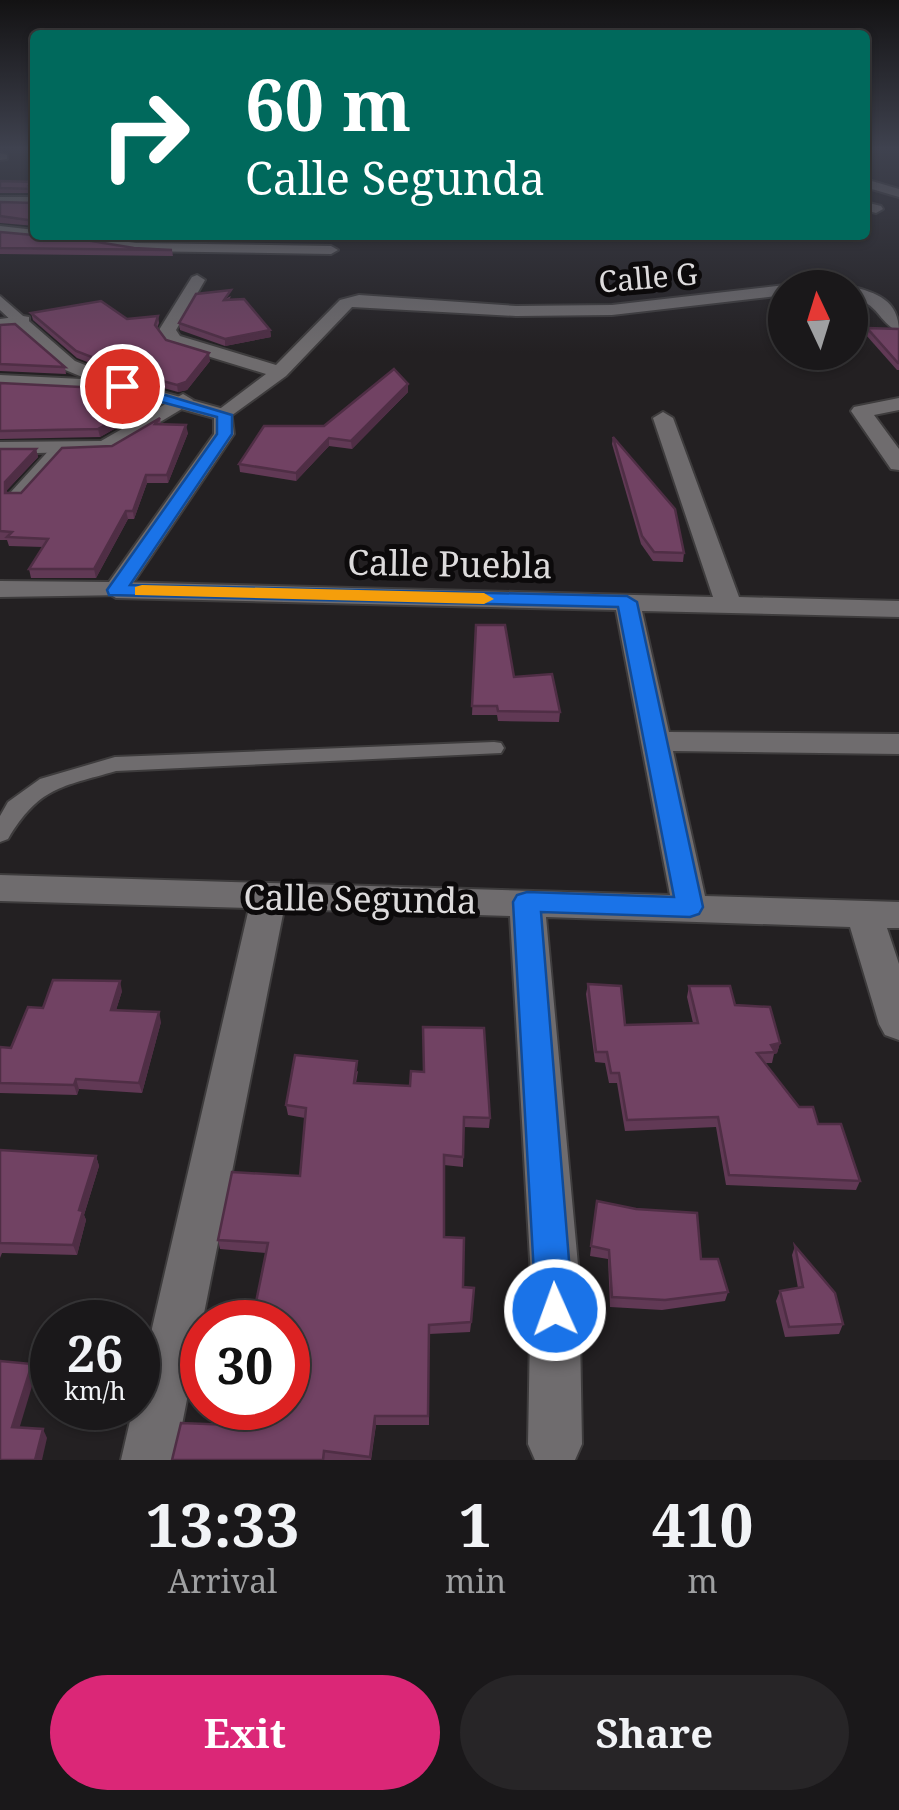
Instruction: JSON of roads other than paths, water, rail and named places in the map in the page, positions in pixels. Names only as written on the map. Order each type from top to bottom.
[{"type":"street","points":[[0,230],[30,233]]},
{"type":"street","points":[[85,240],[136,247],[331,250]]},
{"type":"street","points":[[196,280],[167,330],[174,340],[280,372]]},
{"type":"street","name":"Calle G","points":[[280,372],[346,304],[373,299],[516,311],[612,310],[768,292]]},
{"type":"street","points":[[868,297],[878,300],[899,327]]},
{"type":"street","points":[[0,301],[69,364],[122,386],[183,400],[224,415]]},
{"type":"street","points":[[0,324],[22,321]]},
{"type":"street","points":[[224,415],[280,372]]},
{"type":"street","points":[[0,381],[122,386]]},
{"type":"street","points":[[0,448],[104,447],[183,400]]},
{"type":"street","points":[[899,404],[861,410],[899,464]]},
{"type":"street","points":[[116,590],[224,434],[224,415]]},
{"type":"street","points":[[663,418],[728,604]]},
{"type":"street","name":"Calle Puebla","points":[[0,589],[899,609]]},
{"type":"street","points":[[627,602],[690,907]]},
{"type":"street","points":[[655,742],[899,744]]},
{"type":"street","name":"Calle Segunda","points":[[0,888],[882,914]]},
{"type":"street","points":[[148,1460],[270,897]]},
{"type":"street","points":[[527,902],[554,1276],[555,1444]]},
{"type":"street","points":[[882,914],[899,1024]]},
{"type":"lane","points":[[16,496],[57,450]]},
{"type":"lane","points":[[0,834],[16,807],[47,784],[115,764],[494,748]]}]
